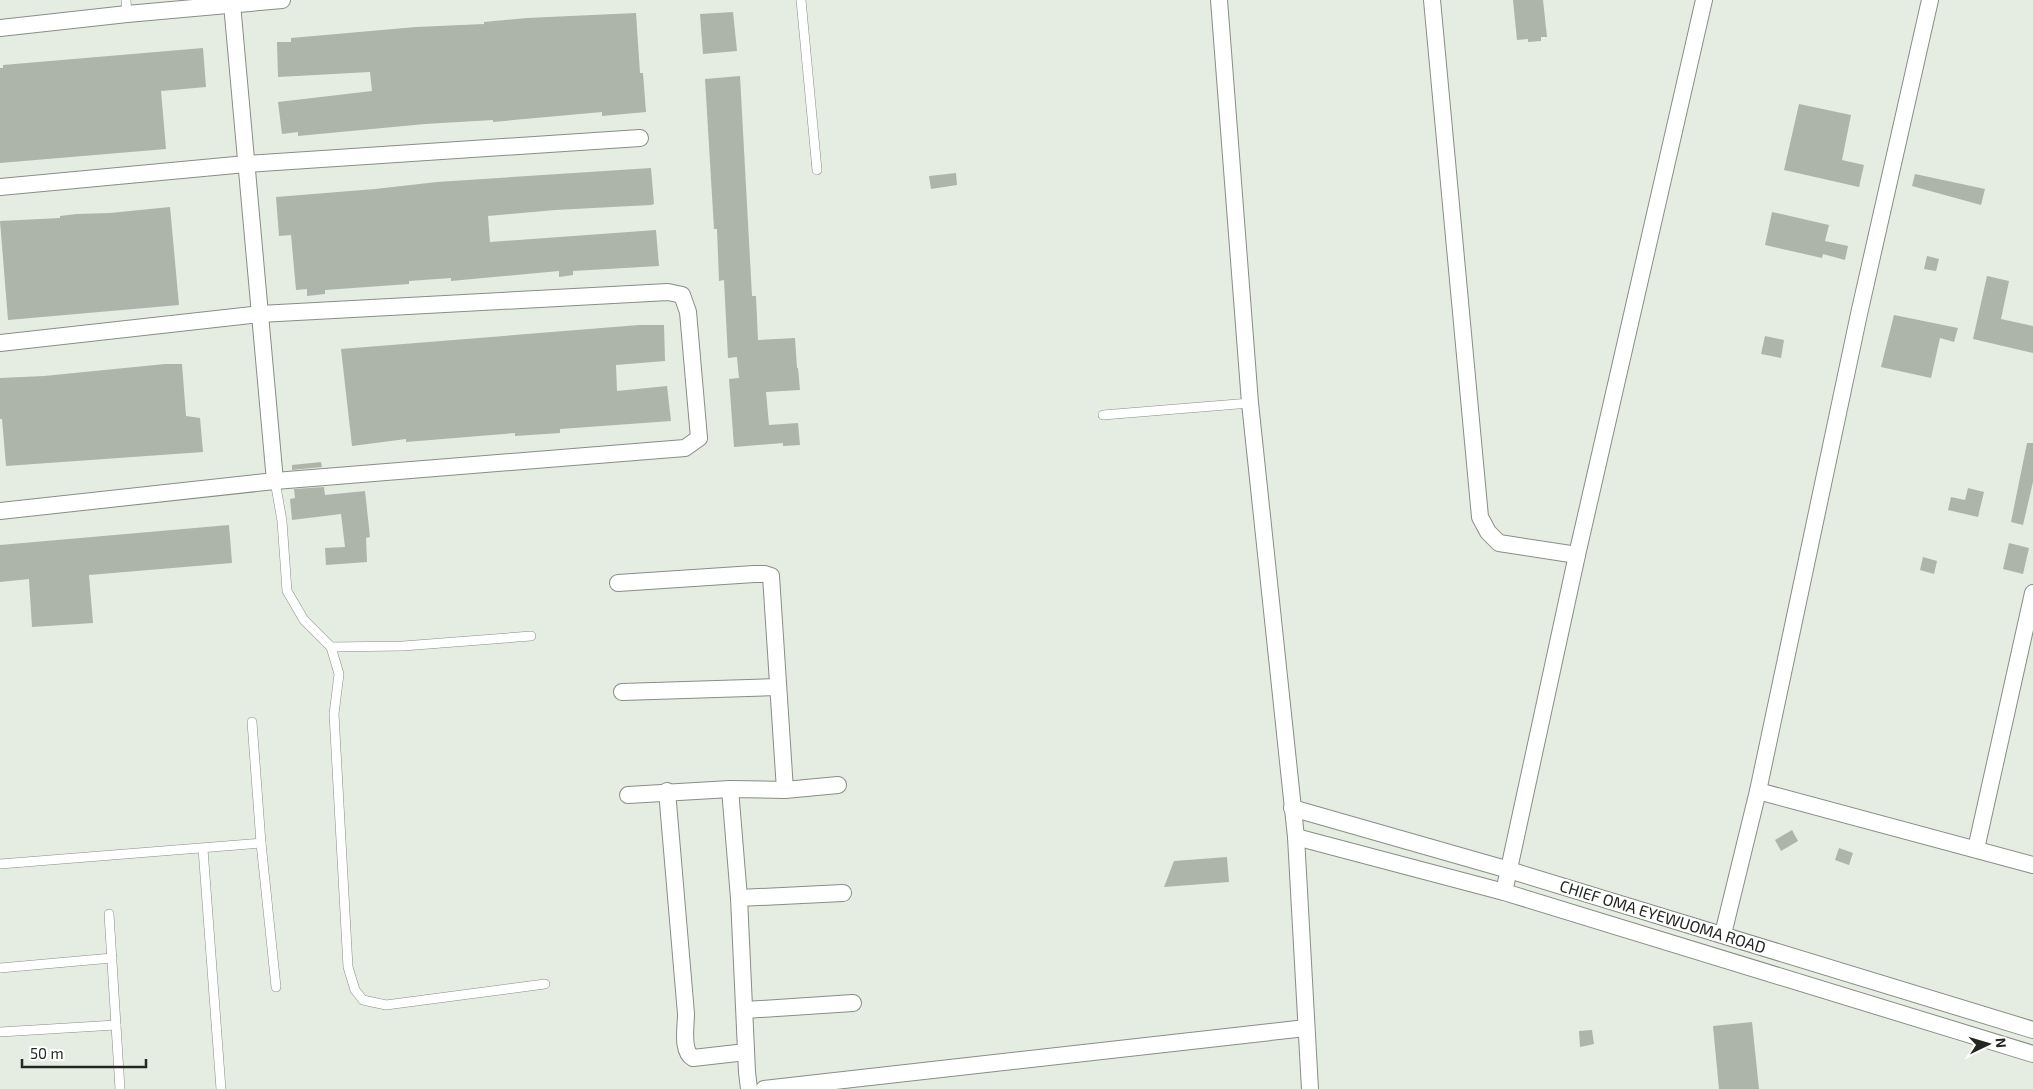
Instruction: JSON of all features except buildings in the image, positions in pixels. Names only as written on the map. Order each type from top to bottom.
[{"type":"street","points":[[0,28],[127,7],[232,4],[282,0]]},
{"type":"street","points":[[1219,0],[1250,403],[1296,837],[1310,1089]]},
{"type":"street","points":[[1432,0],[1480,517],[1488,532],[1499,543],[1577,555]]},
{"type":"street","points":[[1504,892],[1577,555],[1704,0]]},
{"type":"street","points":[[1723,934],[1758,791],[1859,314],[1930,0]]},
{"type":"street","points":[[232,4],[274,481]]},
{"type":"street","points":[[0,187],[246,164],[640,138]]},
{"type":"street","points":[[0,343],[260,314],[668,292],[682,294],[688,312],[699,438],[685,448],[274,481],[0,511]]},
{"type":"street","points":[[618,583],[754,574],[771,576],[785,790]]},
{"type":"street","points":[[1976,849],[2033,593]]},
{"type":"street","points":[[622,692],[778,687]]},
{"type":"street","points":[[628,795],[730,789],[785,790],[838,785]]},
{"type":"street","points":[[730,789],[739,898],[746,1052],[750,1089]]},
{"type":"street","points":[[1758,791],[2033,865]]},
{"type":"street","points":[[667,792],[686,1014],[686,1049],[688,1055],[693,1058],[746,1052]]},
{"type":"street","name":"CHIEF OMA EYEWUOMA ROAD","points":[[1292,808],[1723,934],[2033,1030]]},
{"type":"street","name":"CHIEF OMA EYEWUOMA ROAD","points":[[1296,837],[1504,892],[2033,1054]]},
{"type":"street","points":[[739,898],[843,893]]},
{"type":"street","points":[[745,1010],[853,1003]]},
{"type":"street","points":[[764,1089],[1306,1028]]},
{"type":"lane","points":[[801,0],[817,170]]},
{"type":"lane","points":[[1103,415],[1250,403]]},
{"type":"lane","points":[[274,481],[282,521],[287,591],[304,620],[331,647],[339,674],[335,724],[348,967],[355,990],[363,1000],[386,1005],[545,984]]},
{"type":"lane","points":[[331,647],[403,646],[531,636]]},
{"type":"lane","points":[[252,722],[261,843],[276,987]]},
{"type":"lane","points":[[0,864],[261,843]]},
{"type":"lane","points":[[203,849],[221,1089]]},
{"type":"lane","points":[[109,914],[120,1089]]},
{"type":"lane","points":[[0,968],[112,958]]},
{"type":"lane","points":[[0,1032],[116,1025]]}]
